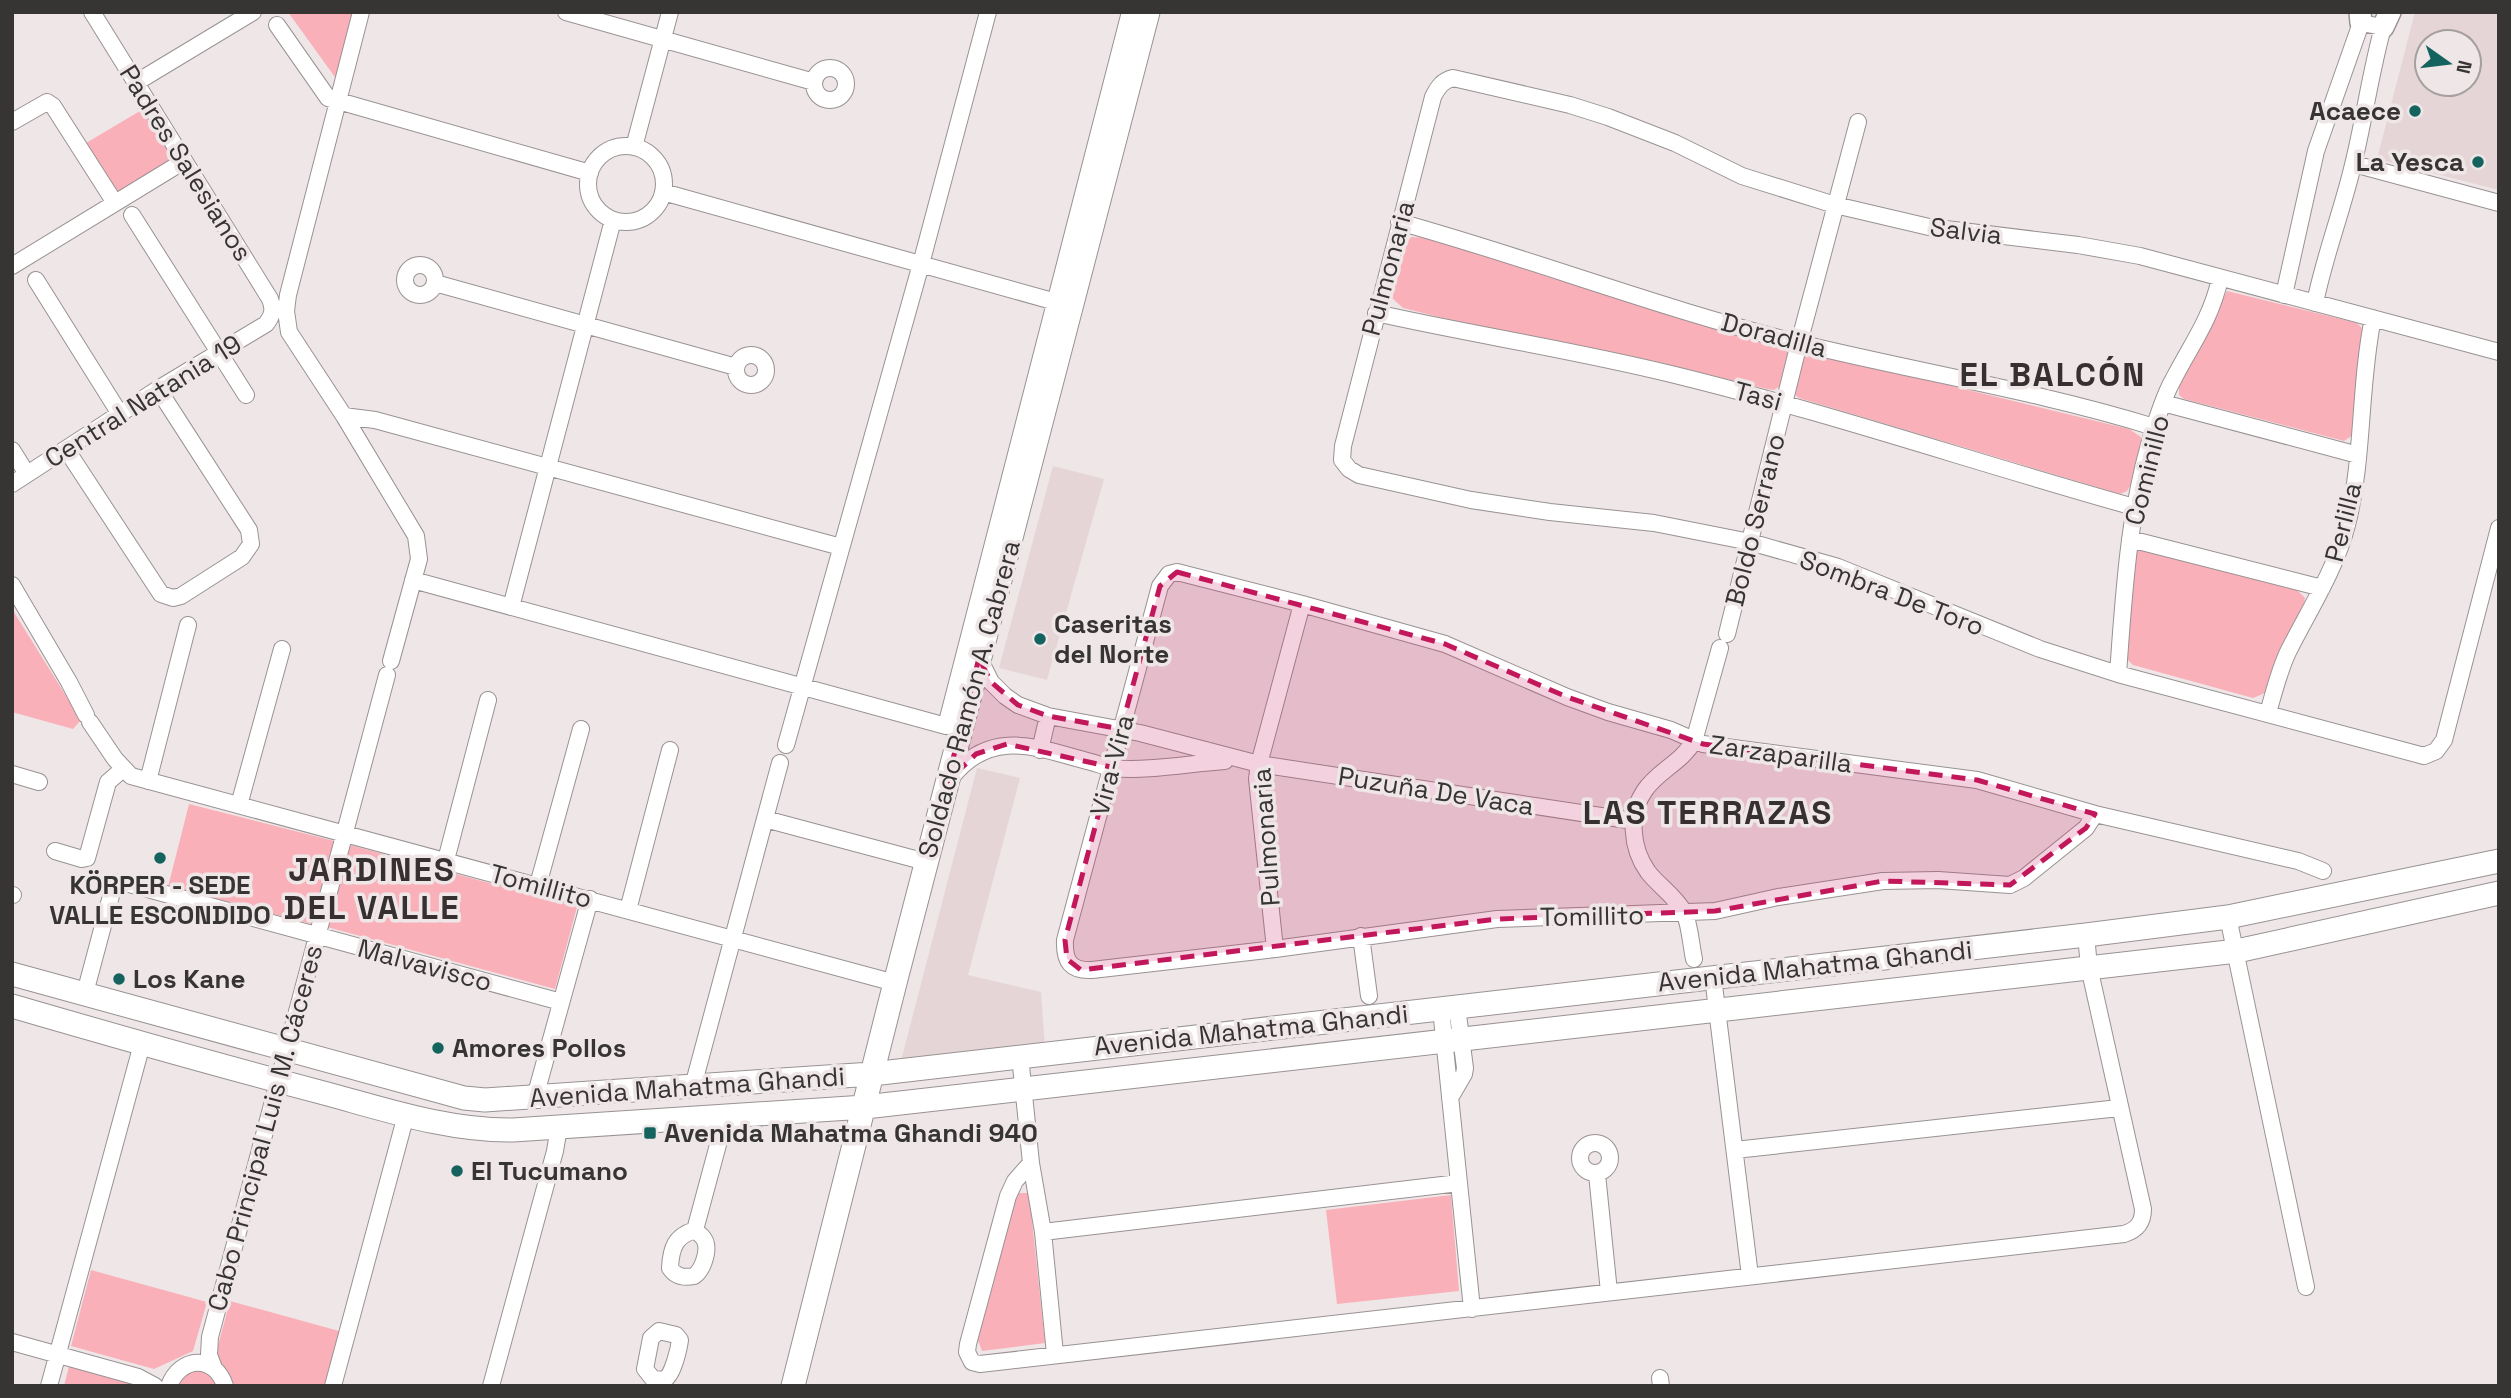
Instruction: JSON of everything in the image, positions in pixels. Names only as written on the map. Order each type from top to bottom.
[{"type":"main road","name":"Soldado Ramón A. Cabrera","points":[[793,1386],[926,862],[1148,12]]},
{"type":"main road","name":"Avenida Mahatma Ghandi","points":[[12,974],[473,1099],[535,1097],[872,1074],[2086,936],[2228,918],[2499,861]]},
{"type":"main road","name":"Avenida Mahatma Ghandi","points":[[12,1006],[407,1115],[474,1129],[513,1130],[865,1107],[1021,1087],[2236,951],[2499,893]]},
{"type":"street","name":"Padres Salesianos","points":[[92,12],[270,299],[272,316]]},
{"type":"street","points":[[137,82],[253,12]]},
{"type":"street","name":"Cabo Principal Luis M. Cáceres","points":[[214,1368],[208,1355],[209,1337],[419,559],[416,536],[344,416],[289,332],[286,311],[361,12]]},
{"type":"street","points":[[566,12],[814,82]]},
{"type":"street","points":[[634,147],[670,12]]},
{"type":"street","points":[[786,745],[921,264],[988,12]]},
{"type":"street","points":[[413,580],[946,726],[1130,12]]},
{"type":"street","points":[[2284,295],[2309,177],[2361,18],[2387,20],[2354,164],[2315,303]]},
{"type":"street","points":[[277,25],[328,98],[590,173]]},
{"type":"street","name":"Salvia","points":[[1444,81],[1463,79],[1608,117],[1675,143],[1742,176],[1835,205],[1929,227],[2078,245],[2140,256],[2499,352]]},
{"type":"street","name":"Pulmonaria","points":[[1342,460],[1343,446],[1399,222],[1433,97],[1444,81]]},
{"type":"street","points":[[12,122],[47,102],[58,112],[115,203]]},
{"type":"street","name":"Boldo Serrano","points":[[1634,821],[1644,792],[1654,779],[1688,751],[1694,741],[1750,542],[1799,343],[1858,122]]},
{"type":"street","points":[[634,147],[645,151],[661,169],[663,192],[659,203],[642,219],[631,222],[613,220],[598,211],[591,200],[588,188],[590,173],[601,156],[611,149],[634,147]]},
{"type":"street","points":[[12,266],[184,161]]},
{"type":"street","points":[[2354,164],[2499,203]]},
{"type":"street","points":[[663,192],[1056,302]]},
{"type":"street","points":[[132,215],[246,395]]},
{"type":"street","points":[[511,607],[613,220]]},
{"type":"street","name":"Doradilla","points":[[1399,222],[1733,326],[2033,394],[2154,427]]},
{"type":"street","name":"Cominillo","points":[[2118,674],[2134,507],[2154,427],[2172,381],[2208,318],[2220,279]]},
{"type":"street","points":[[36,280],[120,415]]},
{"type":"street","points":[[435,283],[736,367]]},
{"type":"street","name":"Tasi","points":[[1376,313],[1668,373],[1785,403],[2134,507]]},
{"type":"street","name":"Central Natania 19","points":[[12,484],[158,389],[266,324],[272,316]]},
{"type":"street","name":"Perlilla","points":[[2268,713],[2282,667],[2333,567],[2347,524],[2358,455],[2368,345],[2374,318]]},
{"type":"street","points":[[66,449],[161,594],[173,598],[181,596],[242,557],[251,544],[249,530],[158,389]]},
{"type":"street","points":[[2163,403],[2358,455]]},
{"type":"street","points":[[344,416],[375,420],[841,547]]},
{"type":"street","points":[[12,450],[27,474]]},
{"type":"street","name":"Sombra De Toro","points":[[1342,460],[1349,469],[1359,475],[1446,496],[1516,508],[1654,523],[1750,542],[1838,567],[2000,635],[2118,674],[2424,755],[2436,751],[2444,740],[2499,528]]},
{"type":"street","points":[[2130,539],[2322,588]]},
{"type":"street","name":"Zarzaparilla","points":[[1169,574],[1185,573],[1464,651],[1567,697],[1671,730],[1694,741],[1714,746],[1977,780],[2095,814],[2298,861],[2323,871]]},
{"type":"street","name":"Vira-Vira","points":[[1067,959],[1065,940],[1160,586],[1169,574]]},
{"type":"street","name":"Tomillito","points":[[12,586],[88,718],[127,774],[895,983]]},
{"type":"street","name":"Pulmonaria","points":[[1275,949],[1257,779],[1302,604]]},
{"type":"street","points":[[148,781],[188,625]]},
{"type":"street","points":[[239,806],[282,649]]},
{"type":"street","points":[[979,658],[992,682],[1018,705],[1048,716],[1121,729],[1238,760]]},
{"type":"street","points":[[446,860],[488,700]]},
{"type":"street","points":[[1040,750],[1048,716]]},
{"type":"street","points":[[538,885],[581,729]]},
{"type":"street","points":[[947,782],[963,762],[994,746],[1007,744],[1066,755],[1111,768],[1238,760]]},
{"type":"street","points":[[628,910],[670,750]]},
{"type":"street","name":"Puzuña De Vaca","points":[[1238,760],[1634,821]]},
{"type":"street","points":[[694,1086],[780,763]]},
{"type":"street","points":[[55,851],[87,858],[108,782],[123,769]]},
{"type":"street","points":[[12,774],[39,782]]},
{"type":"street","name":"Tomillito","points":[[1067,959],[1073,967],[1093,970],[1520,917],[1685,914],[1873,882],[1938,880],[2010,885],[2024,878],[2086,828],[2095,814]]},
{"type":"street","points":[[765,820],[926,862]]},
{"type":"street","points":[[1634,821],[1633,831],[1643,862],[1685,914],[1694,959]]},
{"type":"street","points":[[2428,876],[2436,907]]},
{"type":"street","name":"Malvavisco","points":[[85,993],[112,892],[117,883],[122,882],[561,1002]]},
{"type":"street","points":[[535,1097],[590,899]]},
{"type":"street","points":[[2228,918],[2306,1287]]},
{"type":"street","points":[[1360,936],[1369,996]]},
{"type":"street","points":[[1031,1163],[1014,1181],[1008,1196],[967,1352],[972,1362],[980,1364],[1472,1309],[2132,1232],[2141,1223],[2143,1209],[2089,967],[2086,936]]},
{"type":"street","points":[[1713,977],[1750,1276]]},
{"type":"street","points":[[1449,1008],[1453,1038],[1450,1098],[1472,1309]]},
{"type":"street","points":[[50,1386],[142,1044]]},
{"type":"street","points":[[1020,1056],[1021,1087],[1042,1232],[1055,1354]]},
{"type":"street","points":[[1735,1150],[2119,1108]]},
{"type":"street","points":[[333,1386],[407,1115]]},
{"type":"street","points":[[695,1230],[719,1141],[721,1116]]},
{"type":"street","points":[[491,1386],[555,1152],[559,1127]]},
{"type":"street","points":[[1597,1174],[1609,1292]]},
{"type":"street","points":[[1042,1232],[1459,1183]]},
{"type":"street","name":"Cabo Principal Luis M. Cáceres","points":[[169,1386],[183,1367],[201,1352],[209,1337]]},
{"type":"street","points":[[12,1342],[138,1377],[155,1386]]},
{"type":"street","points":[[138,1377],[161,1377],[183,1367],[202,1363],[214,1368],[222,1377],[225,1386]]},
{"type":"highlighted area","points":[[1177,572],[1445,644],[1567,697],[1703,744],[1977,780],[2095,814],[2086,828],[2010,885],[1883,881],[1715,911],[1497,919],[1081,970],[1067,959],[1065,940],[1111,767],[1007,744],[976,754],[947,782],[979,658],[991,682],[1018,705],[1048,716],[1121,729],[1160,586]]},
{"type":"shaded area","points":[[288,12],[354,12],[337,80]]},
{"type":"shaded area","points":[[2415,12],[2499,12],[2499,190],[2377,159]]},
{"type":"shaded area","points":[[145,108],[175,158],[117,194],[86,143]]},
{"type":"shaded area","points":[[1411,237],[1429,238],[1784,347],[1788,352],[1780,386],[1774,390],[1767,389],[1658,362],[1471,325],[1403,308],[1392,298]]},
{"type":"shaded area","points":[[2227,291],[2357,323],[2362,328],[2353,435],[2344,441],[2184,399],[2179,395],[2179,385]]},
{"type":"shaded area","points":[[1812,352],[2129,429],[2141,437],[2130,486],[2120,494],[1799,398],[1794,394],[1802,357]]},
{"type":"shaded area","points":[[1053,466],[1104,479],[1047,680],[999,668]]},
{"type":"shaded area","points":[[2140,548],[2296,589],[2305,598],[2265,693],[2253,698],[2133,665],[2126,658],[2135,555]]},
{"type":"shaded area","points":[[12,609],[81,720],[73,729],[12,712]]},
{"type":"shaded area","points":[[977,768],[1020,778],[968,975],[1041,992],[1045,1049],[901,1061]]},
{"type":"shaded area","points":[[189,804],[334,841],[312,924],[168,887]]},
{"type":"shaded area","points":[[350,845],[577,907],[555,989],[327,927]]},
{"type":"shaded area","points":[[1017,1193],[1029,1193],[1045,1343],[982,1351],[977,1338]]},
{"type":"shaded area","points":[[1451,1195],[1459,1291],[1337,1304],[1326,1210]]},
{"type":"shaded area","points":[[91,1270],[207,1302],[193,1351],[154,1369],[71,1346]]},
{"type":"shaded area","points":[[230,1301],[339,1331],[324,1386],[231,1386],[216,1353]]},
{"type":"shaded area","points":[[198,1364],[225,1386],[170,1386]]},
{"type":"shaded area","points":[[69,1366],[139,1386],[64,1386]]},
{"type":"place","name":"Acaece","points":[[2415,111]]},
{"type":"place","name":"La Yesca","points":[[2478,162]]},
{"type":"place","name":"Caseritas del Norte","points":[[1040,639]]},
{"type":"place","name":"KÖRPER - SEDE VALLE ESCONDIDO","points":[[160,858]]},
{"type":"place","name":"Los Kane","points":[[119,979]]},
{"type":"place","name":"Amores Pollos","points":[[438,1048]]},
{"type":"place","name":"Avenida Mahatma Ghandi 940","points":[[650,1133]]},
{"type":"place","name":"El Tucumano","points":[[457,1171]]},
{"type":"district","name":"EL BALCÓN","points":[[2053,374]]},
{"type":"district","name":"LAS TERRAZAS","points":[[1708,812]]},
{"type":"district","name":"JARDINES DEL VALLE","points":[[372,888]]}]
